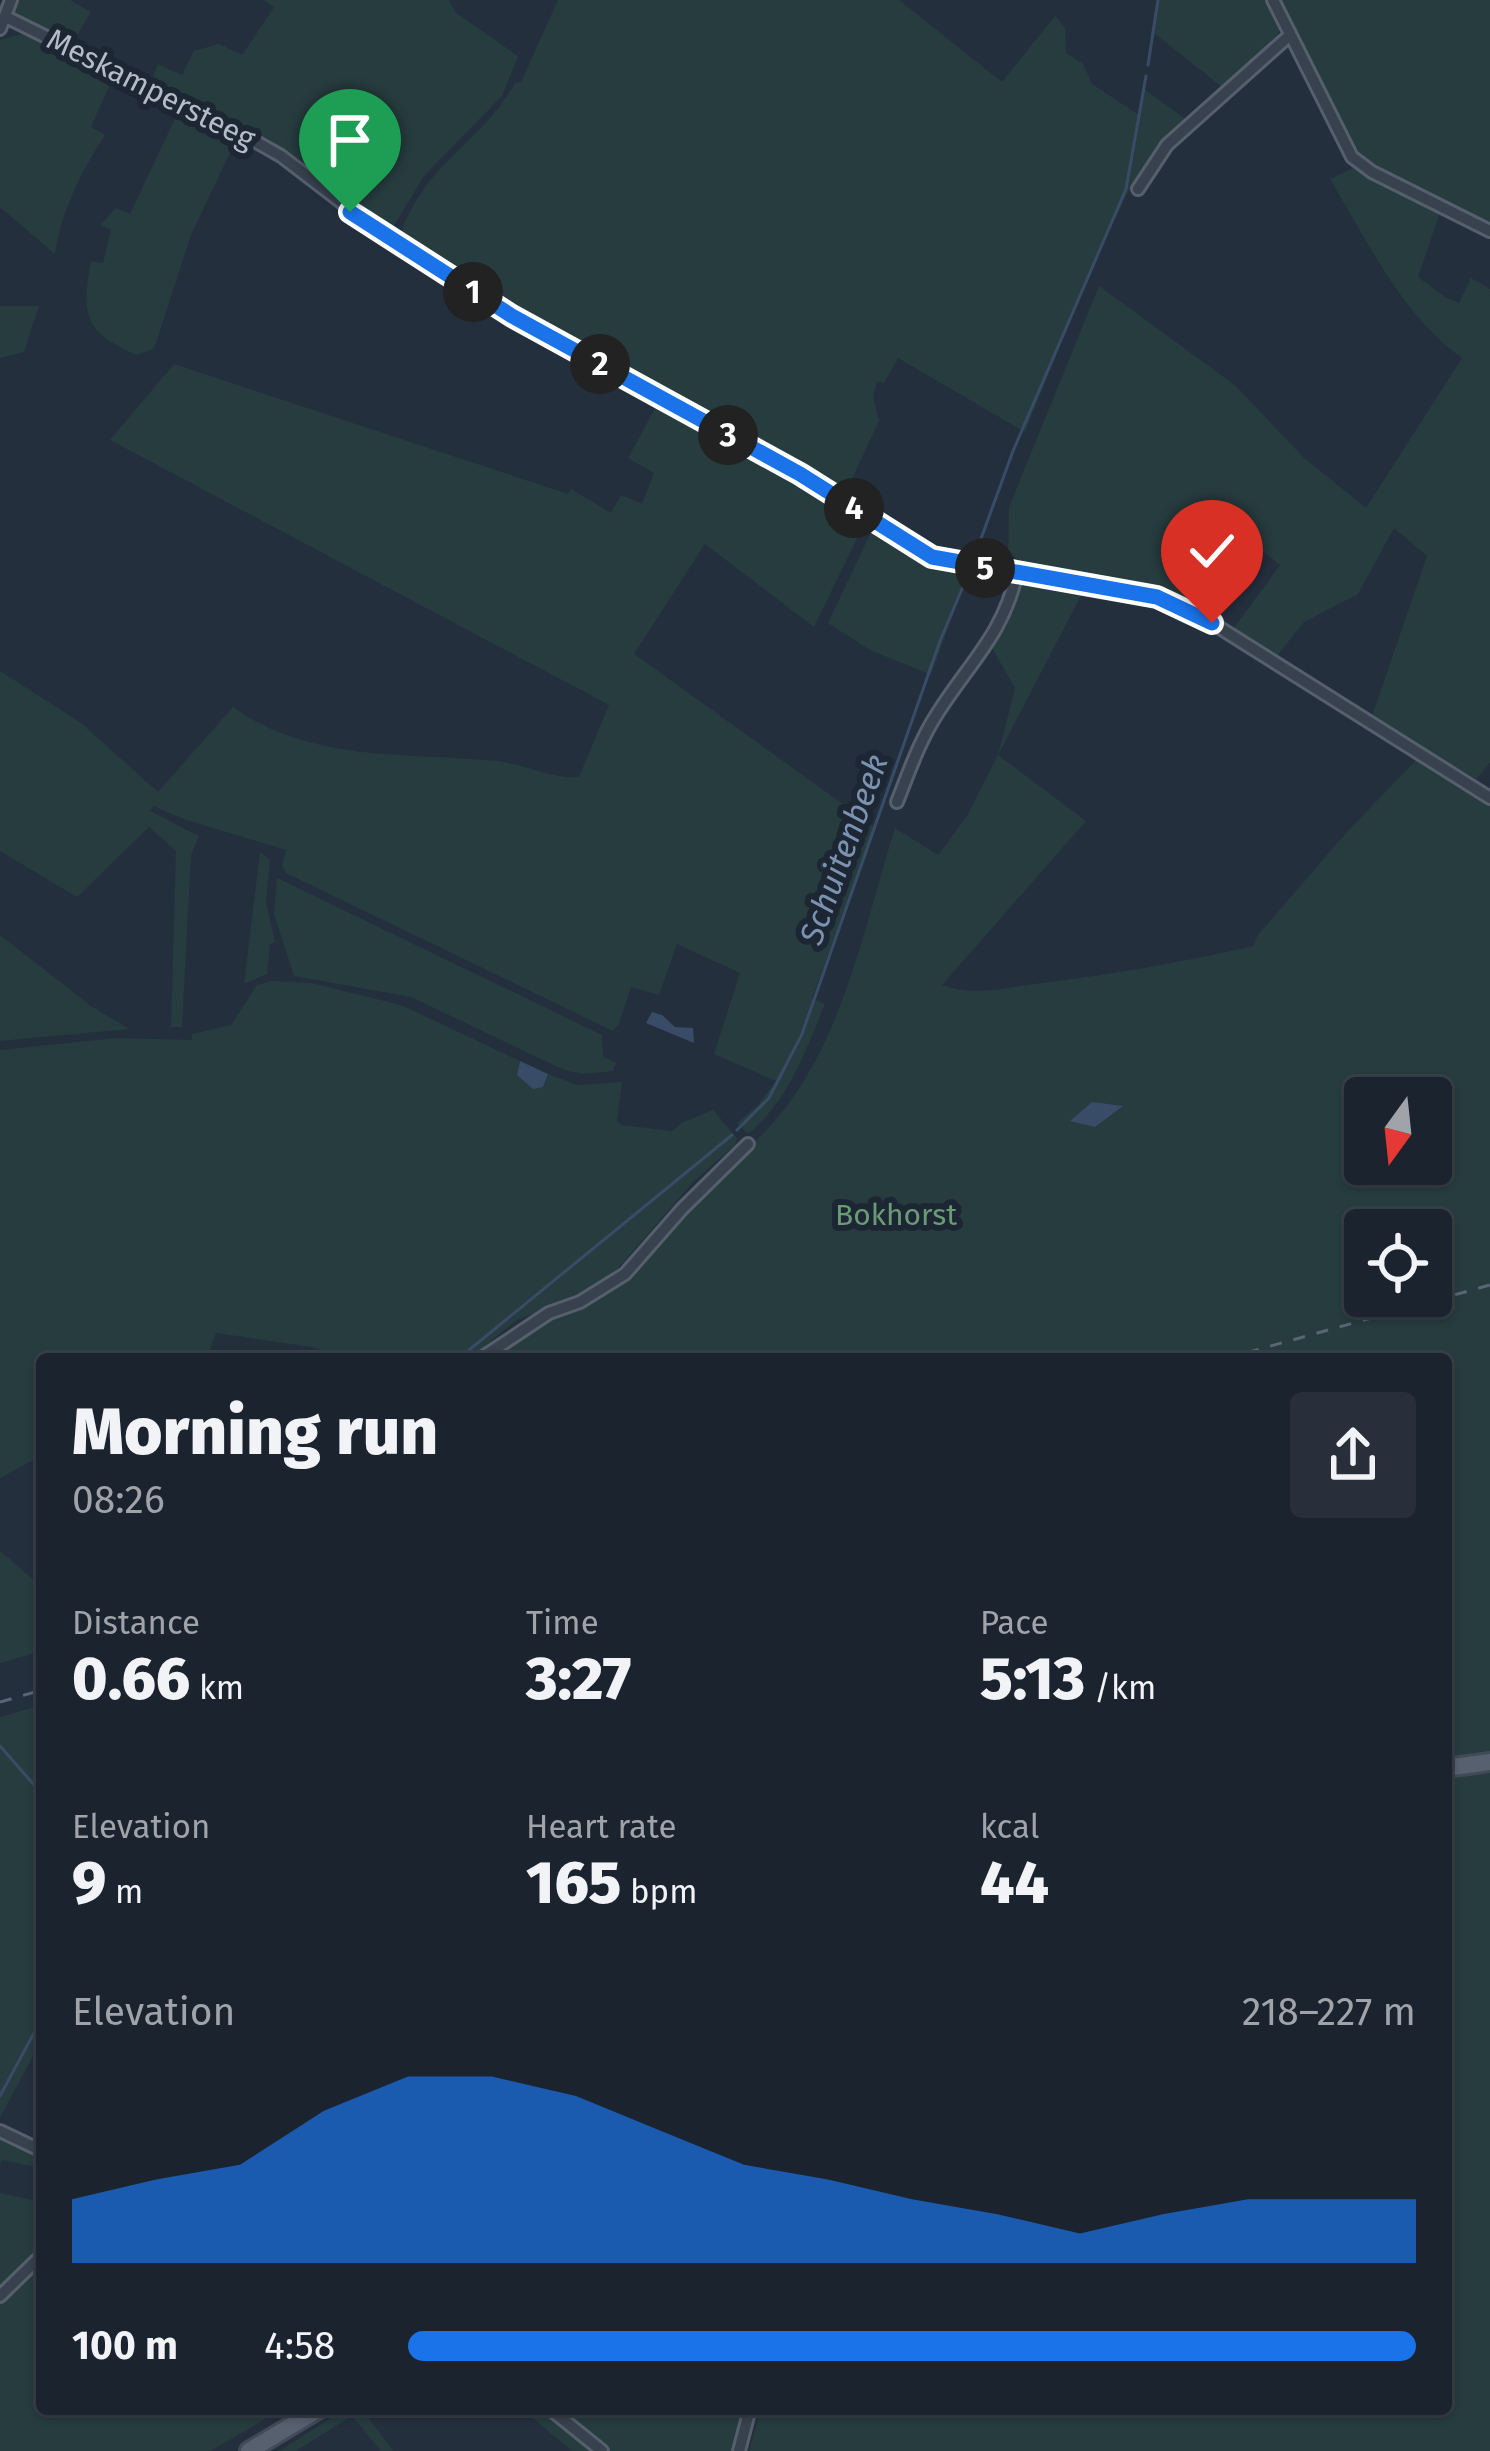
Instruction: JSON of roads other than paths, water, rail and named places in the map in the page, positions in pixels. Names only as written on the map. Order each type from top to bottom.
[{"type":"main road","points":[[1452,1767],[1490,1762]]},
{"type":"main road","points":[[249,2451],[309,2415]]},
{"type":"street","points":[[3,23],[11,0]]},
{"type":"street","points":[[1274,0],[1352,157],[1372,172],[1490,231]]},
{"type":"street","name":"Meskampersteeg","points":[[3,23],[281,156],[392,241],[512,316],[800,474],[932,557],[1157,597],[1195,613],[1490,798]]},
{"type":"street","points":[[1138,189],[1167,145],[1290,35]]},
{"type":"street","points":[[897,802],[932,722],[993,638],[1017,573]]},
{"type":"street","points":[[489,1353],[549,1313],[580,1302],[625,1274],[748,1144]]},
{"type":"street","points":[[0,2131],[36,2148]]},
{"type":"street","points":[[0,2296],[36,2261]]},
{"type":"street","points":[[557,2415],[602,2451]]},
{"type":"street","points":[[739,2451],[748,2415]]},
{"type":"water","points":[[652,1012],[675,1027],[693,1028],[694,1043],[646,1023]]},
{"type":"water","points":[[520,1061],[548,1074],[543,1087],[533,1089],[517,1075]]},
{"type":"water","points":[[1092,1102],[1123,1106],[1095,1127],[1070,1121]]},
{"type":"waterway","name":"Schuitenbeek","points":[[1148,65],[1158,0]]},
{"type":"waterway","name":"Schuitenbeek","points":[[974,558],[1013,451],[1126,189],[1146,76]]},
{"type":"waterway","name":"Schuitenbeek","points":[[737,1130],[769,1098],[802,1034],[940,641],[970,570]]},
{"type":"waterway","name":"Schuitenbeek","points":[[465,1353],[732,1135]]},
{"type":"waterway","points":[[0,1746],[36,1787]]},
{"type":"waterway","name":"Schuitenbeek","points":[[0,2096],[36,2029]]},
{"type":"railway","points":[[1246,1353],[1490,1285]]},
{"type":"railway","points":[[0,1702],[36,1692]]},
{"type":"park label","name":"Bokhorst","points":[[896,1215]]}]
